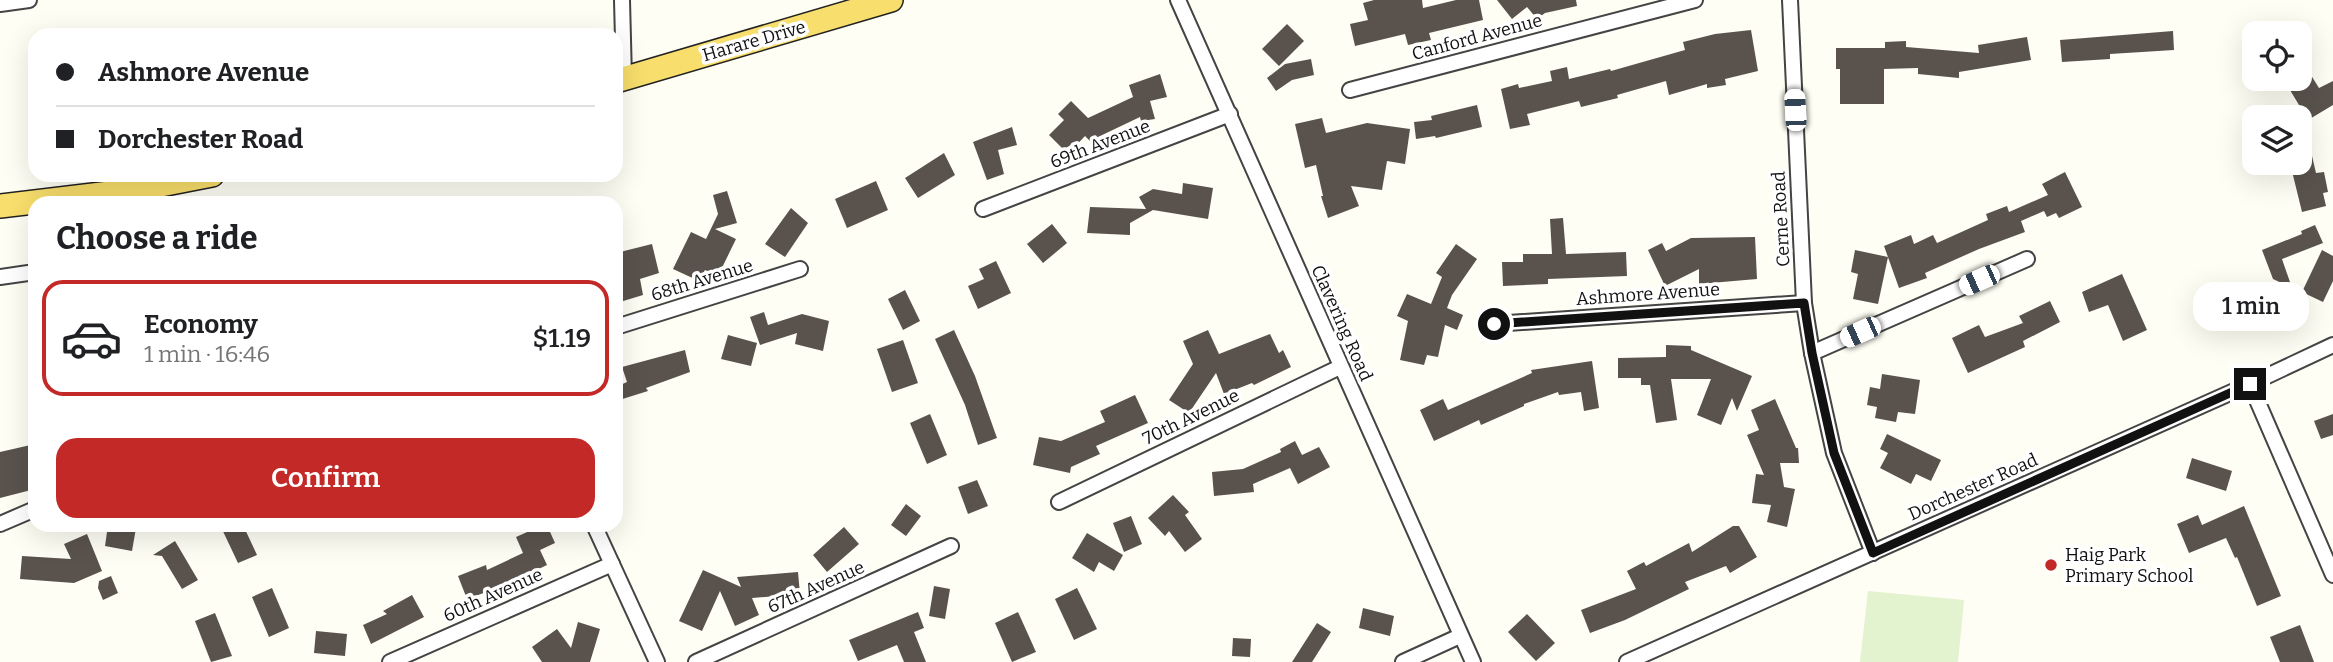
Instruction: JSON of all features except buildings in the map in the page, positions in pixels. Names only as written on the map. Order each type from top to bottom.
[{"type":"main road","name":"Harare Drive","points":[[623,79],[891,0]]},
{"type":"main road","points":[[84,196],[176,182]]},
{"type":"main road","points":[[0,206],[28,203]]},
{"type":"street","points":[[0,4],[29,0]]},
{"type":"street","points":[[621,28],[622,0]]},
{"type":"street","name":"Clavering Road","points":[[1178,0],[1473,662]]},
{"type":"street","name":"Canford Avenue","points":[[1350,90],[1695,0]]},
{"type":"street","name":"Cerne Road","points":[[1790,0],[1804,303],[1834,453],[1873,553]]},
{"type":"street","name":"69th Avenue","points":[[983,209],[1230,114]]},
{"type":"street","points":[[1812,353],[2027,259]]},
{"type":"street","name":"68th Avenue","points":[[623,325],[800,269]]},
{"type":"street","points":[[0,277],[28,273]]},
{"type":"street","name":"Ashmore Avenue","points":[[1494,324],[1804,303]]},
{"type":"street","name":"Dorchester Road","points":[[1627,662],[2333,345]]},
{"type":"street","name":"70th Avenue","points":[[1059,502],[1340,367]]},
{"type":"street","points":[[2250,384],[2333,575]]},
{"type":"street","points":[[0,524],[28,512]]},
{"type":"street","points":[[597,532],[657,662]]},
{"type":"street","name":"67th Avenue","points":[[696,662],[951,547]]},
{"type":"street","name":"60th Avenue","points":[[390,662],[612,564]]},
{"type":"street","points":[[1403,662],[1460,636]]},
{"type":"green space","points":[[1868,591],[1964,600],[1958,662],[1860,662]]},
{"type":"place","name":"Haig Park Primary School","points":[[2051,565]]},
{"type":"route","points":[[1494,324],[1804,303],[1834,453],[1873,553],[2250,384]]}]
